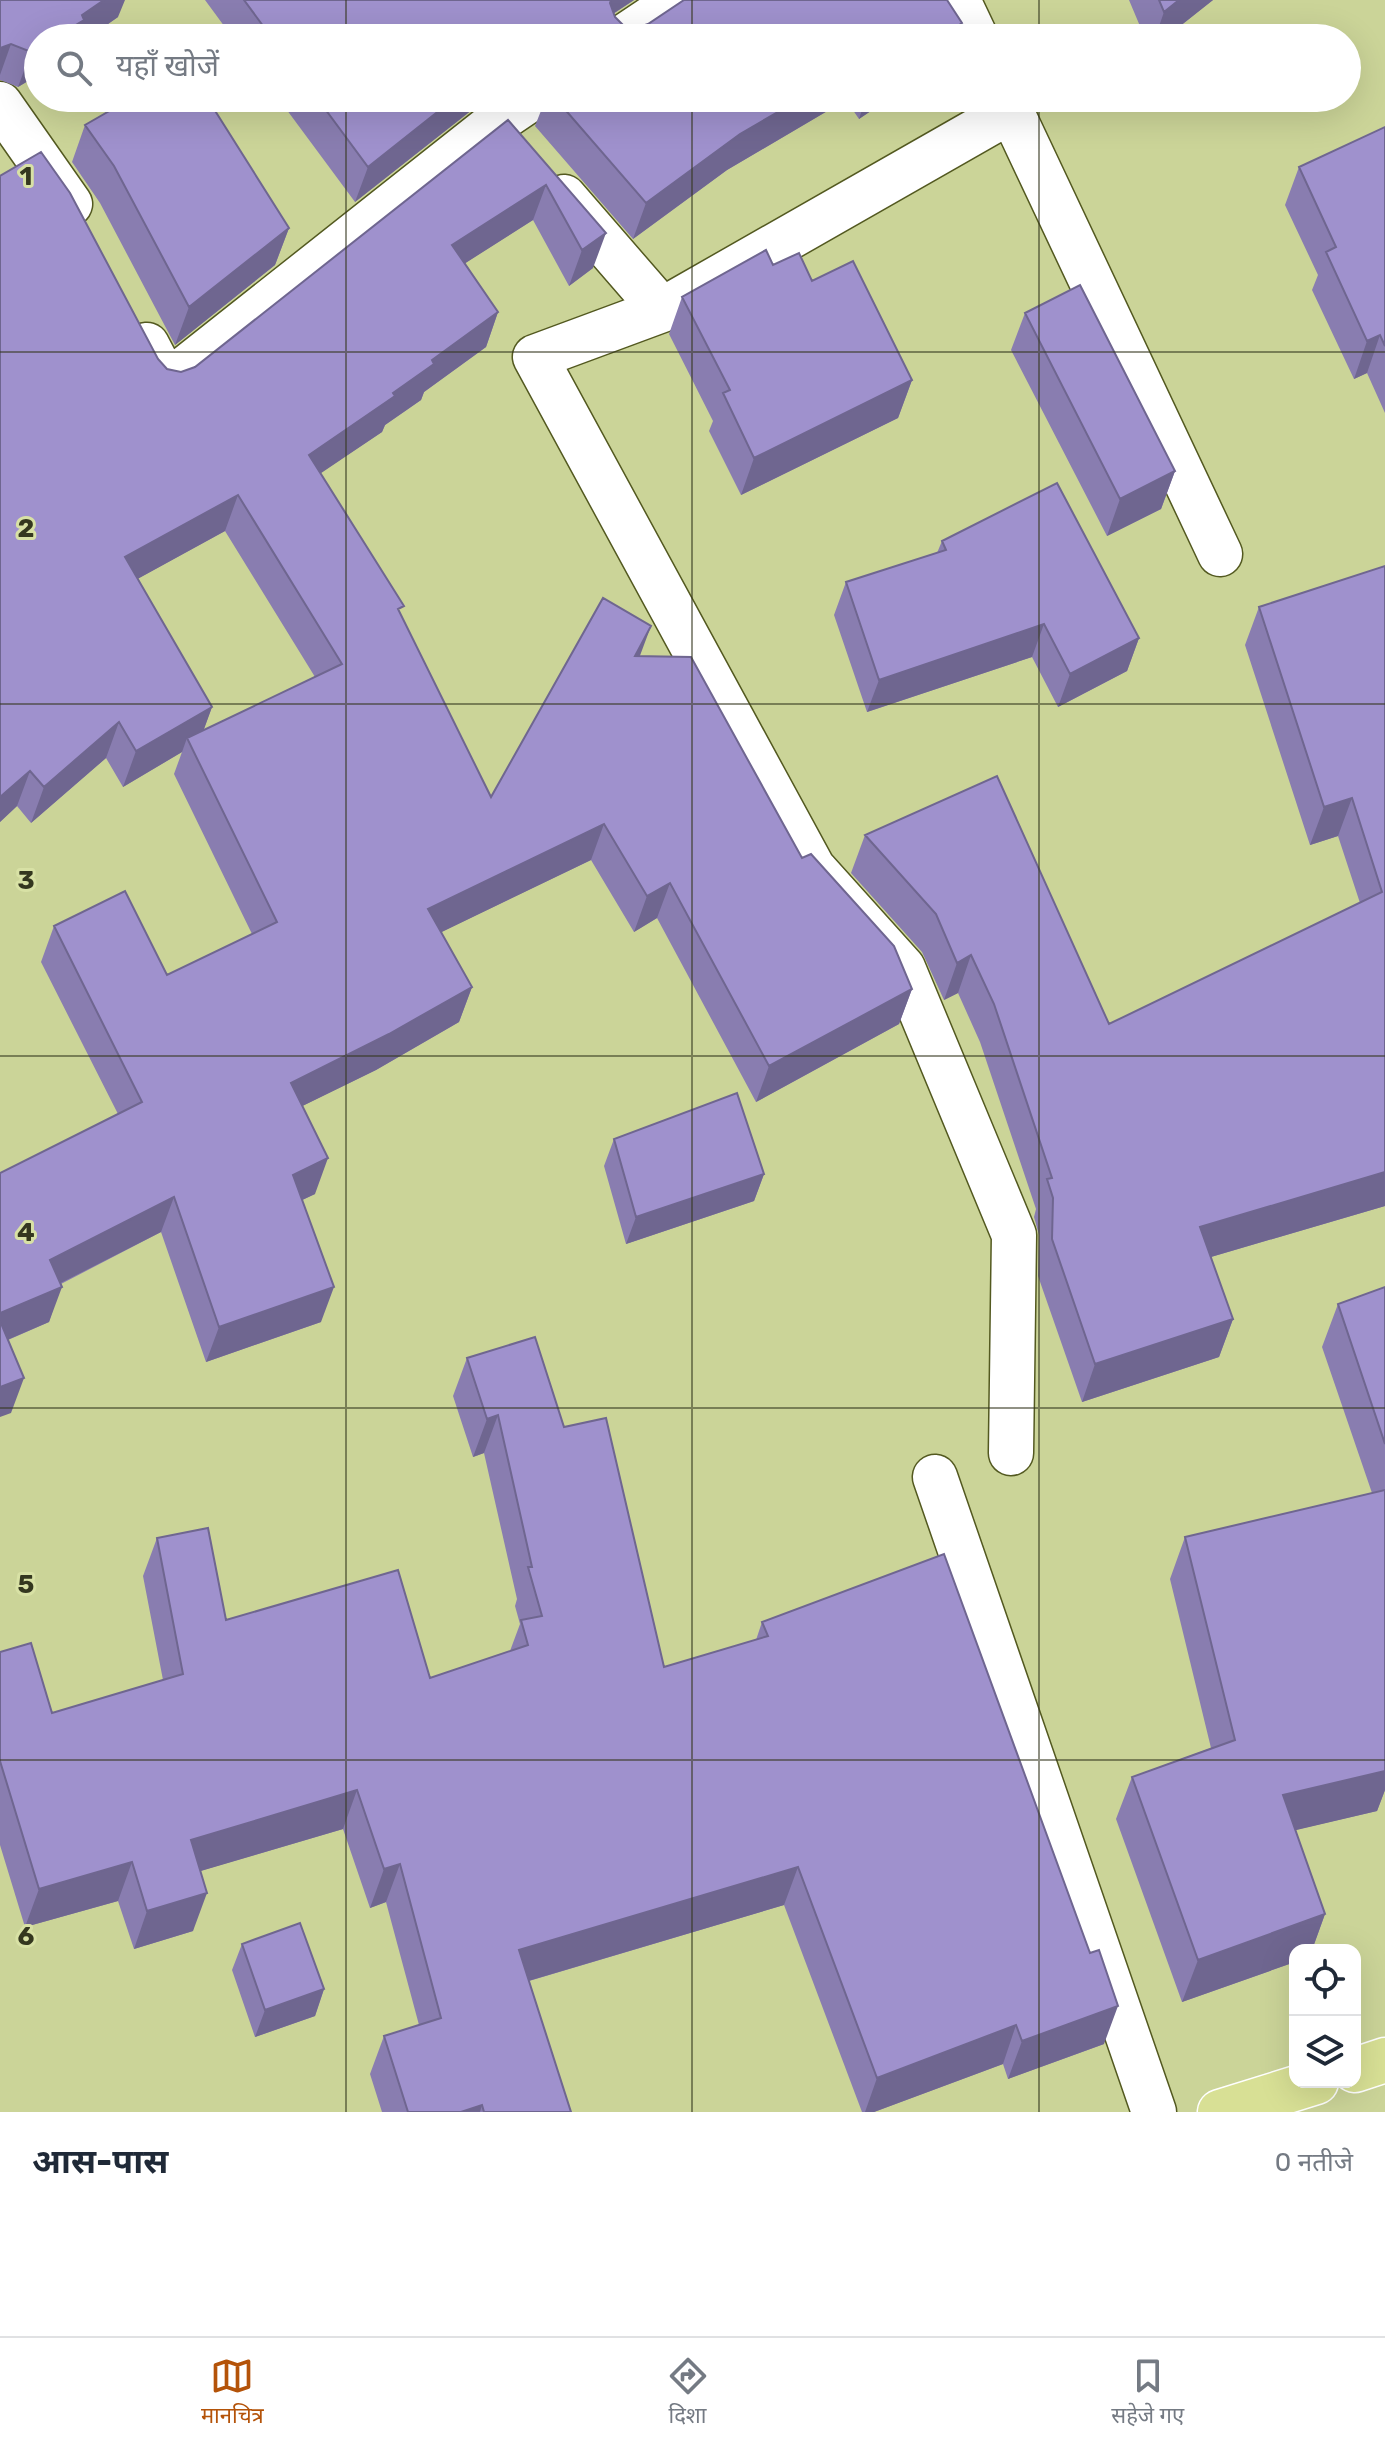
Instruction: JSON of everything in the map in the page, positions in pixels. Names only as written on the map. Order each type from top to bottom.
[{"type":"main road","points":[[1361,2068],[1385,2060]]},
{"type":"main road","points":[[1220,2112],[1297,2088]]},
{"type":"street","points":[[958,0],[969,24]]},
{"type":"street","points":[[642,24],[676,1]]},
{"type":"street","points":[[0,104],[78,215],[93,243]]},
{"type":"street","points":[[130,313],[167,383],[511,112]]},
{"type":"street","points":[[516,112],[534,162],[662,310]]},
{"type":"street","points":[[996,112],[662,310],[535,357],[813,868],[903,968],[1014,1235],[1011,1453]]},
{"type":"street","points":[[1011,112],[1220,554]]},
{"type":"street","points":[[935,1477],[1154,2112]]},
{"type":"building","points":[[0,0],[104,0],[82,15],[84,20],[77,24],[24,24],[24,49],[11,44],[0,48]]},
{"type":"building","points":[[244,0],[611,0],[615,17],[622,24],[262,24]]},
{"type":"building","points":[[684,0],[947,0],[962,23],[648,24]]},
{"type":"building","points":[[1159,0],[1179,0],[1164,12]]},
{"type":"building","points":[[108,112],[216,112],[289,228],[189,307],[114,166],[85,125]]},
{"type":"building","points":[[327,112],[437,112],[368,167]]},
{"type":"building","points":[[567,112],[778,112],[740,134],[646,203]]},
{"type":"building","points":[[508,120],[606,233],[582,250],[546,185],[452,245],[498,312],[432,360],[434,364],[393,393],[395,396],[309,455],[404,606],[398,609],[491,797],[603,598],[651,626],[635,656],[691,657],[802,858],[811,854],[894,946],[912,989],[769,1066],[670,883],[647,896],[604,824],[428,909],[472,987],[389,1034],[291,1083],[328,1158],[293,1175],[334,1287],[219,1327],[174,1197],[50,1260],[62,1287],[0,1313],[0,1173],[142,1102],[54,926],[125,891],[167,975],[277,922],[187,738],[342,664],[238,495],[125,557],[212,707],[136,751],[119,722],[44,787],[30,771],[0,797],[0,176],[41,152],[70,193],[158,359],[167,369],[181,372],[195,367]]},
{"type":"building","points":[[1385,127],[1385,346],[1380,335],[1367,341],[1326,252],[1336,247],[1299,167]]},
{"type":"building","points":[[766,250],[773,265],[799,253],[812,281],[853,261],[912,380],[754,458],[723,393],[730,390],[682,297]]},
{"type":"building","points":[[1080,285],[1175,471],[1120,499],[1025,313]]},
{"type":"building","points":[[1057,483],[1139,638],[1070,674],[1044,624],[879,680],[846,582],[946,550],[942,541]]},
{"type":"building","points":[[1385,566],[1385,1172],[1200,1227],[1233,1319],[1095,1364],[1052,1239],[1053,1198],[1047,1179],[1052,1178],[994,1004],[971,955],[957,963],[936,914],[865,835],[997,776],[1109,1024],[1382,892],[1352,798],[1324,807],[1259,607]]},
{"type":"building","points":[[737,1093],[764,1174],[636,1217],[614,1139]]},
{"type":"building","points":[[1385,1287],[1385,1444],[1338,1304]]},
{"type":"building","points":[[0,1321],[24,1378],[0,1387]]},
{"type":"building","points":[[535,1337],[564,1427],[606,1418],[664,1667],[768,1636],[762,1622],[944,1554],[1090,1953],[1099,1950],[1118,2006],[1022,2041],[1016,2025],[877,2078],[798,1867],[519,1950],[571,2112],[484,2112],[482,2105],[461,2112],[408,2112],[384,2036],[441,2018],[400,1864],[384,1869],[357,1790],[191,1840],[207,1893],[147,1911],[132,1862],[39,1889],[0,1761],[0,1652],[31,1643],[52,1713],[183,1674],[157,1538],[208,1528],[226,1620],[398,1570],[430,1678],[528,1645],[521,1620],[542,1616],[528,1567],[532,1567],[498,1415],[487,1419],[467,1358]]},
{"type":"building","points":[[1385,1490],[1385,1771],[1283,1795],[1325,1914],[1198,1960],[1132,1777],[1235,1740],[1185,1537]]},
{"type":"building","points":[[300,1923],[324,1989],[265,2010],[242,1944]]}]
